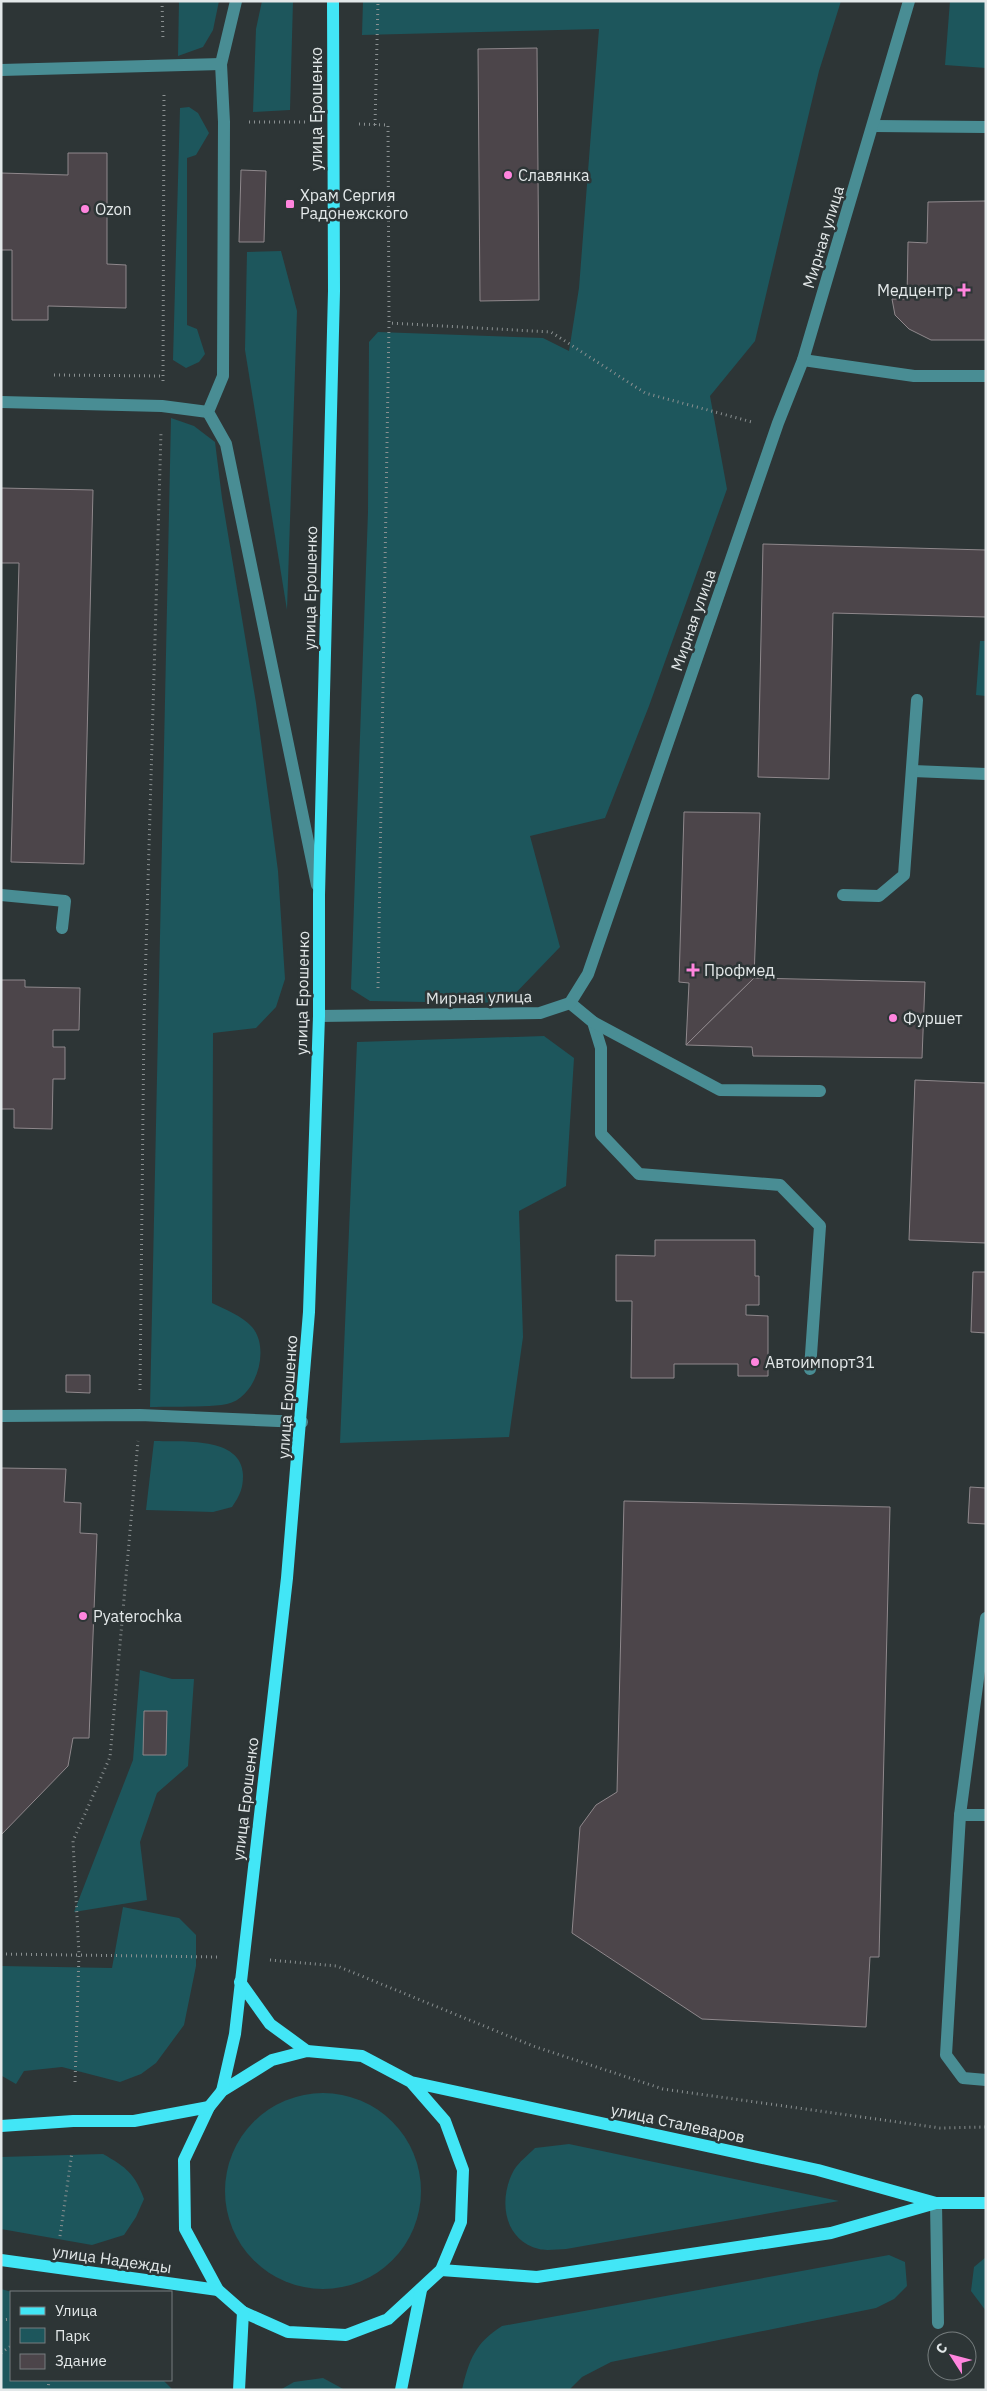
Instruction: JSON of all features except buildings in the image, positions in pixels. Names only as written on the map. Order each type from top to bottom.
[{"type":"main road","name":"улица Ерошенко","points":[[222,2091],[235,2034],[286,1588],[302,1422],[309,1312],[319,1016],[319,895],[334,291],[333,1]]},
{"type":"main road","points":[[240,1982],[270,2024],[307,2051]]},
{"type":"main road","name":"улица Сталеваров","points":[[411,2082],[445,2121],[463,2170],[461,2222],[441,2270],[388,2319],[346,2335],[288,2332],[243,2312],[218,2290],[185,2229],[184,2160],[209,2107],[222,2091],[272,2060],[307,2051],[362,2056],[411,2082],[818,2170],[936,2203],[986,2203]]},
{"type":"main road","points":[[1,2126],[73,2121],[134,2121],[209,2107]]},
{"type":"main road","name":"улица Сталеваров","points":[[441,2270],[537,2277],[831,2233],[936,2203]]},
{"type":"main road","name":"улица Надежды","points":[[1,2260],[218,2290]]},
{"type":"main road","points":[[401,2390],[421,2290]]},
{"type":"main road","points":[[239,2390],[243,2312]]},
{"type":"street","points":[[208,412],[223,376],[224,122],[221,64],[236,1]]},
{"type":"street","name":"Мирная улица","points":[[319,1016],[540,1013],[570,1002],[588,974],[778,423],[804,360],[909,1]]},
{"type":"street","points":[[1,70],[163,68],[221,64]]},
{"type":"street","points":[[874,126],[986,127]]},
{"type":"street","points":[[804,360],[914,376],[986,376]]},
{"type":"street","points":[[1,402],[162,406],[208,412]]},
{"type":"street","points":[[208,412],[226,444],[319,895]]},
{"type":"street","points":[[843,895],[879,896],[904,875],[917,700]]},
{"type":"street","points":[[913,771],[986,774]]},
{"type":"street","points":[[1,895],[65,901],[62,928]]},
{"type":"street","points":[[570,1002],[594,1022],[720,1090],[820,1091]]},
{"type":"street","points":[[594,1022],[601,1048],[601,1134],[639,1174],[780,1185],[820,1226],[810,1369]]},
{"type":"street","points":[[1,1416],[140,1415],[302,1422]]},
{"type":"street","points":[[986,1618],[960,1815],[946,2055],[963,2078],[986,2080]]},
{"type":"street","points":[[960,1815],[986,1815]]},
{"type":"street","points":[[936,2203],[938,2323]]},
{"type":"path","points":[[75,2082],[79,1954],[73,1841],[110,1757],[140,1415],[144,1020],[163,376],[166,115],[162,1]]},
{"type":"path","points":[[375,125],[378,1]]},
{"type":"path","points":[[224,122],[332,122],[388,125],[389,323],[376,988],[386,989]]},
{"type":"path","points":[[389,323],[551,332],[645,393],[758,423],[778,423]]},
{"type":"path","points":[[49,375],[163,376]]},
{"type":"path","points":[[1,1954],[243,1957],[337,1966],[533,2046],[663,2089],[940,2128],[986,2127]]},
{"type":"path","points":[[60,2236],[72,2152]]},
{"type":"green space","points":[[179,1],[219,1],[213,30],[203,47],[178,56]]},
{"type":"green space","points":[[262,1],[293,1],[290,110],[253,112],[256,29]]},
{"type":"green space","points":[[363,1],[841,1],[819,71],[755,341],[710,396],[727,489],[649,706],[605,818],[530,836],[560,947],[509,1000],[482,1003],[370,1001],[351,989],[368,512],[369,342],[378,332],[543,338],[569,351],[579,288],[599,29],[362,35]]},
{"type":"green space","points":[[950,1],[986,1],[986,68],[945,65]]},
{"type":"green space","points":[[189,107],[198,113],[209,133],[196,155],[187,158],[187,325],[197,329],[205,354],[199,362],[186,368],[173,360],[180,108]]},
{"type":"green space","points":[[281,251],[297,311],[287,610],[245,350],[247,252]]},
{"type":"green space","points":[[171,418],[194,426],[215,442],[222,498],[256,703],[278,871],[285,979],[276,1007],[256,1028],[213,1033],[212,1303],[248,1323],[258,1336],[260,1359],[258,1372],[246,1393],[237,1400],[227,1404],[150,1407]]},
{"type":"green space","points":[[980,641],[986,641],[986,696],[976,695]]},
{"type":"green space","points":[[544,1036],[574,1058],[566,1186],[519,1211],[523,1337],[509,1437],[340,1443],[357,1042]]},
{"type":"green space","points":[[154,1441],[208,1444],[222,1447],[232,1453],[240,1462],[243,1475],[240,1492],[232,1507],[213,1512],[146,1510]]},
{"type":"green space","points":[[140,1670],[172,1679],[194,1679],[188,1766],[157,1793],[140,1842],[147,1900],[74,1912],[133,1760]]},
{"type":"green space","points":[[123,1907],[179,1918],[196,1935],[196,1966],[184,2025],[156,2063],[141,2074],[120,2082],[62,2067],[24,2071],[16,2084],[2,2076],[1,1966],[112,1968]]},
{"type":"green space","points":[[313,2093],[333,2093],[360,2100],[385,2115],[399,2129],[414,2154],[421,2181],[421,2201],[414,2228],[399,2253],[385,2267],[360,2282],[351,2285],[333,2289],[313,2289],[286,2282],[261,2267],[247,2253],[232,2228],[229,2219],[225,2201],[225,2181],[232,2154],[247,2129],[261,2115],[286,2100],[295,2097]]},
{"type":"green space","points":[[569,2144],[839,2201],[566,2249],[539,2249],[527,2244],[511,2228],[505,2205],[509,2181],[516,2167],[535,2148]]},
{"type":"green space","points":[[103,2154],[129,2172],[137,2183],[144,2199],[136,2217],[124,2235],[92,2245],[1,2229],[1,2157]]},
{"type":"green space","points":[[889,2255],[905,2262],[907,2286],[894,2299],[876,2308],[611,2362],[582,2377],[569,2390],[462,2390],[474,2353],[485,2339],[502,2326]]},
{"type":"green space","points":[[986,2257],[986,2311],[971,2291],[974,2267]]},
{"type":"green space","points":[[1,2289],[10,2291],[10,2381],[164,2381],[173,2390],[1,2390]]},
{"type":"green space","points":[[323,2378],[345,2390],[280,2390],[294,2382]]},
{"type":"place","name":"Славянка","points":[[508,175]]},
{"type":"place","name":"Храм Сергия Радонежского","points":[[290,204]]},
{"type":"place","name":"Ozon","points":[[85,209]]},
{"type":"place","name":"Медцентр","points":[[964,290]]},
{"type":"place","name":"Профмед","points":[[693,970]]},
{"type":"place","name":"Фуршет","points":[[893,1018]]},
{"type":"place","name":"Автоимпорт31","points":[[755,1362]]},
{"type":"place","name":"Pyaterochka","points":[[83,1616]]}]
